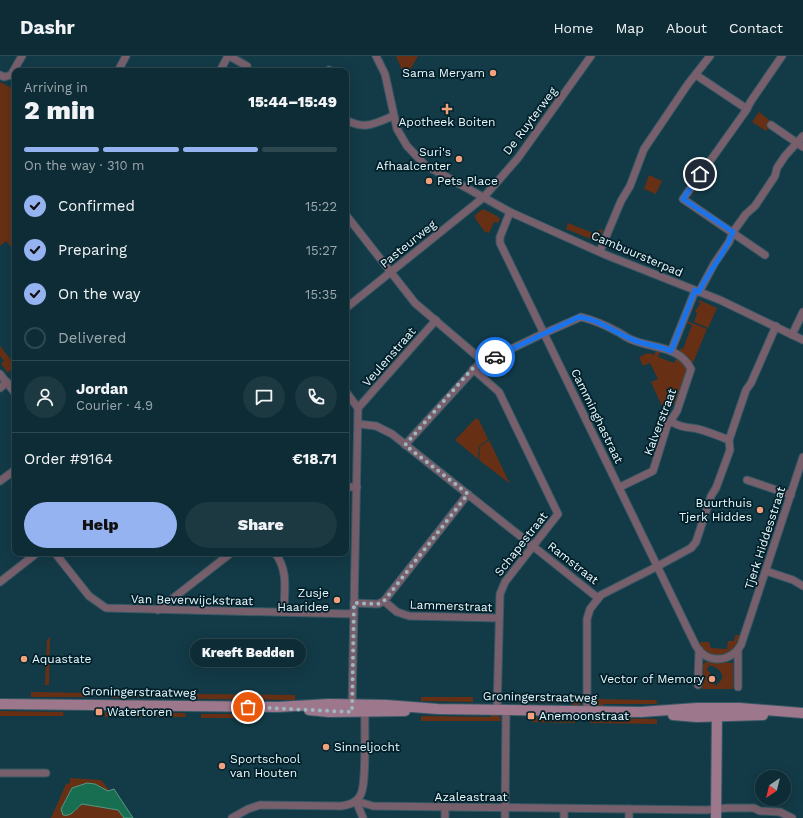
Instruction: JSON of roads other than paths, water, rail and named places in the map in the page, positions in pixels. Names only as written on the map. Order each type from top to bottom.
[{"type":"main road","name":"Groningerstraatweg","points":[[0,704],[798,713]]},
{"type":"main road","points":[[716,814],[717,712]]},
{"type":"street","points":[[15,68],[22,56]]},
{"type":"street","points":[[120,68],[126,56]]},
{"type":"street","points":[[222,68],[230,56],[247,66]]},
{"type":"street","name":"Cambuursterpad","points":[[376,56],[385,74],[393,116],[402,138],[419,159],[432,169],[510,212],[606,255],[720,300],[803,340]]},
{"type":"street","name":"De Ruyterweg","points":[[484,197],[532,139],[592,56]]},
{"type":"street","points":[[600,251],[621,201],[630,186],[644,149],[688,84],[710,56]]},
{"type":"street","points":[[765,255],[683,199],[747,110],[750,100],[782,56]]},
{"type":"street","points":[[0,76],[7,76],[12,72]]},
{"type":"street","points":[[696,75],[747,110]]},
{"type":"street","points":[[349,122],[357,126],[365,127],[393,116]]},
{"type":"street","points":[[772,125],[801,145]]},
{"type":"street","points":[[405,445],[472,369],[544,333],[581,317],[618,331],[628,338],[644,344],[658,345],[671,351],[697,291],[729,242],[733,232],[746,214],[755,206],[776,176],[777,168],[785,156],[801,145],[803,136]]},
{"type":"street","name":"Pasteurweg","points":[[349,306],[484,197]]},
{"type":"street","name":"Camminghastraat","points":[[510,212],[500,237],[500,243],[699,650]]},
{"type":"street","points":[[349,219],[415,302],[484,362]]},
{"type":"street","points":[[792,335],[803,312]]},
{"type":"street","name":"Veulenstraat","points":[[358,408],[436,320]]},
{"type":"street","points":[[587,711],[588,619],[590,609],[598,598],[605,593],[691,548],[696,542],[711,496],[716,488],[730,450],[729,440],[746,390],[776,326]]},
{"type":"street","name":"Kalverstraat","points":[[620,487],[653,471],[667,426],[677,411],[691,369],[686,359],[671,351]]},
{"type":"street","name":"Schapestraat","points":[[472,369],[499,392],[557,510],[556,517],[502,588],[500,594],[498,618],[502,710]]},
{"type":"street","points":[[0,374],[12,389]]},
{"type":"street","points":[[0,388],[6,382]]},
{"type":"street","points":[[349,396],[358,408],[352,708]]},
{"type":"street","points":[[671,421],[676,425],[689,429],[696,429],[729,440]]},
{"type":"street","name":"Ramstraat","points":[[358,424],[383,429],[468,494],[598,598]]},
{"type":"street","name":"Tjerk Hiddesstraat","points":[[738,650],[748,626],[803,457]]},
{"type":"street","points":[[0,482],[12,472]]},
{"type":"street","points":[[747,480],[791,495]]},
{"type":"street","points":[[349,486],[357,487]]},
{"type":"street","points":[[354,603],[378,604],[384,601],[468,494]]},
{"type":"street","points":[[0,582],[33,556]]},
{"type":"street","name":"Van Beverwijckstraat","points":[[57,556],[89,596],[100,606],[113,610],[354,614]]},
{"type":"street","points":[[158,610],[227,556]]},
{"type":"street","points":[[277,556],[282,562],[285,572],[284,612]]},
{"type":"street","points":[[766,571],[793,580],[803,586]]},
{"type":"street","name":"Lammerstraat","points":[[384,601],[397,612],[409,616],[498,618]]},
{"type":"street","points":[[699,650],[707,657],[718,659],[729,657],[738,650]]},
{"type":"street","points":[[698,685],[699,650]]},
{"type":"street","points":[[738,650],[738,687]]},
{"type":"street","points":[[232,818],[248,809],[260,805],[341,806],[350,804],[356,800],[363,788],[364,708]]},
{"type":"street","points":[[502,710],[505,818]]},
{"type":"street","points":[[0,773],[46,773]]},
{"type":"street","points":[[356,800],[362,818]]},
{"type":"street","name":"Azaleastraat","points":[[356,800],[373,806],[629,809],[716,814],[754,808],[760,811],[780,812],[792,818]]},
{"type":"street","points":[[445,807],[445,818]]},
{"type":"street","points":[[564,809],[564,818]]},
{"type":"street","points":[[628,818],[629,809]]},
{"type":"place","name":"Sama Meryam","points":[[493,73]]},
{"type":"place","name":"Apotheek Boiten","points":[[447,109]]},
{"type":"place","name":"Suri's Afhaalcenter","points":[[459,159]]},
{"type":"place","name":"Pets Place","points":[[429,181]]},
{"type":"place","name":"Buurthuis Tjerk Hiddes","points":[[760,510]]},
{"type":"place","name":"Zusje Haaridee","points":[[337,600]]},
{"type":"place","name":"Aquastate","points":[[24,659]]},
{"type":"place","name":"Vector of Memory","points":[[712,679]]},
{"type":"place","name":"Kreeft Bedden","points":[[248,707]]},
{"type":"place","name":"Watertoren","points":[[99,712]]},
{"type":"place","name":"Anemoonstraat","points":[[531,716]]},
{"type":"place","name":"Sinneljocht","points":[[326,747]]},
{"type":"place","name":"Sportschool van Houten","points":[[222,766]]}]
